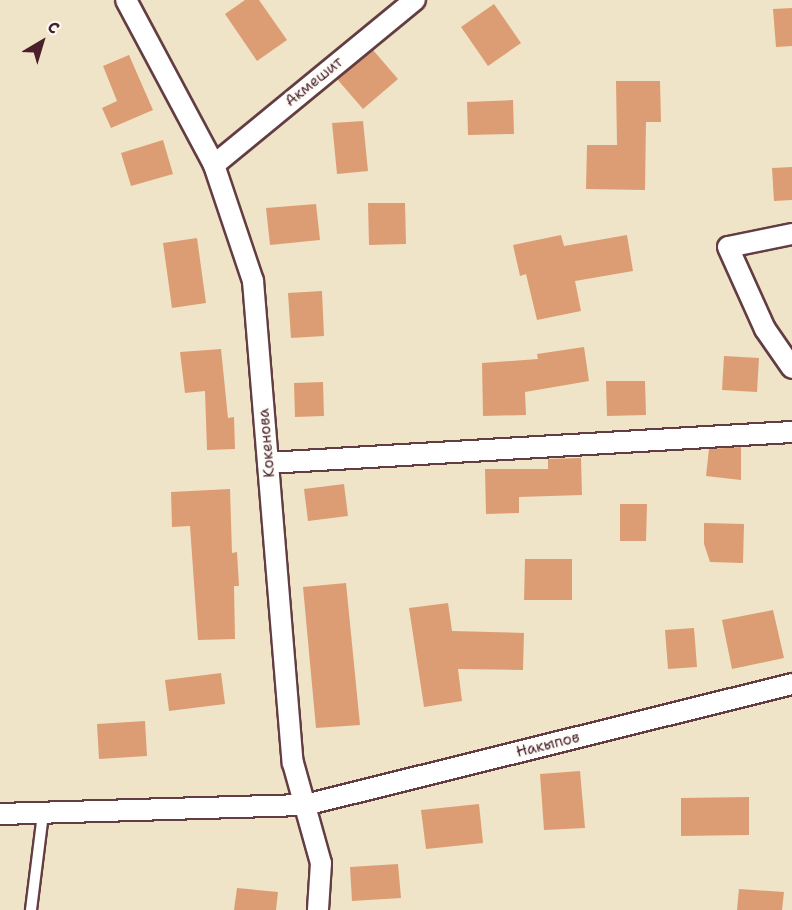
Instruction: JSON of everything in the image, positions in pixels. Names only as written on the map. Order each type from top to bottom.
[{"type":"street","name":"Кокенова","points":[[126,0],[214,165],[253,281],[293,763],[321,863],[318,910]]},
{"type":"street","name":"Акмешит","points":[[214,165],[415,0]]},
{"type":"street","points":[[792,234],[728,247],[765,329],[792,368]]},
{"type":"street","points":[[268,463],[792,432]]},
{"type":"street","name":"Накыпов","points":[[0,814],[305,805],[792,684]]},
{"type":"lane","points":[[31,910],[37,813]]},
{"type":"building","points":[[245,0],[259,0],[287,40],[257,61],[225,14]]},
{"type":"building","points":[[494,4],[521,43],[488,66],[461,27]]},
{"type":"building","points":[[792,8],[792,46],[776,47],[773,9]]},
{"type":"building","points":[[373,50],[398,79],[363,109],[337,79]]},
{"type":"building","points":[[129,55],[153,110],[111,128],[102,108],[117,101],[103,66]]},
{"type":"building","points":[[616,81],[660,81],[661,122],[646,122],[645,190],[586,189],[587,145],[617,145]]},
{"type":"building","points":[[513,100],[514,134],[468,135],[467,102]]},
{"type":"building","points":[[363,121],[368,171],[337,174],[332,123]]},
{"type":"building","points":[[163,140],[173,174],[131,186],[121,153]]},
{"type":"building","points":[[792,167],[792,200],[774,201],[772,168]]},
{"type":"building","points":[[368,203],[405,203],[406,244],[369,245]]},
{"type":"building","points":[[316,204],[320,240],[270,245],[266,208]]},
{"type":"building","points":[[561,235],[564,246],[627,235],[633,271],[575,281],[581,311],[537,320],[526,274],[520,276],[513,245]]},
{"type":"building","points":[[197,238],[206,303],[172,308],[163,243]]},
{"type":"building","points":[[322,291],[324,336],[291,338],[288,293]]},
{"type":"building","points":[[584,347],[589,381],[525,392],[526,415],[483,416],[482,363],[538,359],[537,354]]},
{"type":"building","points":[[221,349],[228,418],[234,417],[235,449],[207,450],[205,391],[185,393],[180,352]]},
{"type":"building","points":[[724,356],[759,358],[757,392],[722,390]]},
{"type":"building","points":[[606,381],[645,381],[646,415],[607,416]]},
{"type":"building","points":[[323,382],[324,416],[295,417],[294,383]]},
{"type":"building","points":[[741,447],[741,480],[706,476],[709,449]]},
{"type":"building","points":[[581,458],[582,495],[519,497],[519,513],[486,514],[485,469],[548,469],[548,459]]},
{"type":"building","points":[[344,484],[348,516],[308,521],[304,489]]},
{"type":"building","points":[[230,489],[232,553],[237,552],[239,586],[234,586],[235,639],[198,640],[190,526],[172,527],[171,492]]},
{"type":"building","points":[[620,504],[647,504],[646,541],[620,541]]},
{"type":"building","points":[[704,523],[744,524],[743,563],[710,562],[704,544]]},
{"type":"building","points":[[525,559],[572,559],[572,600],[524,600]]},
{"type":"building","points":[[346,583],[360,725],[316,728],[303,587]]},
{"type":"building","points":[[448,603],[452,631],[524,633],[523,670],[458,669],[462,701],[424,707],[409,608]]},
{"type":"building","points":[[773,610],[784,658],[732,669],[722,620]]},
{"type":"building","points":[[694,628],[697,667],[668,669],[665,630]]},
{"type":"building","points":[[221,673],[225,704],[169,711],[165,680]]},
{"type":"building","points":[[145,721],[147,756],[99,759],[97,724]]},
{"type":"building","points":[[580,771],[585,828],[544,830],[540,774]]},
{"type":"building","points":[[749,797],[749,835],[681,836],[681,798]]},
{"type":"building","points":[[479,804],[483,843],[426,849],[421,810]]},
{"type":"building","points":[[398,864],[401,898],[352,901],[350,867]]},
{"type":"building","points":[[237,888],[278,892],[276,910],[234,910]]},
{"type":"building","points":[[739,889],[784,892],[782,910],[737,910]]}]
